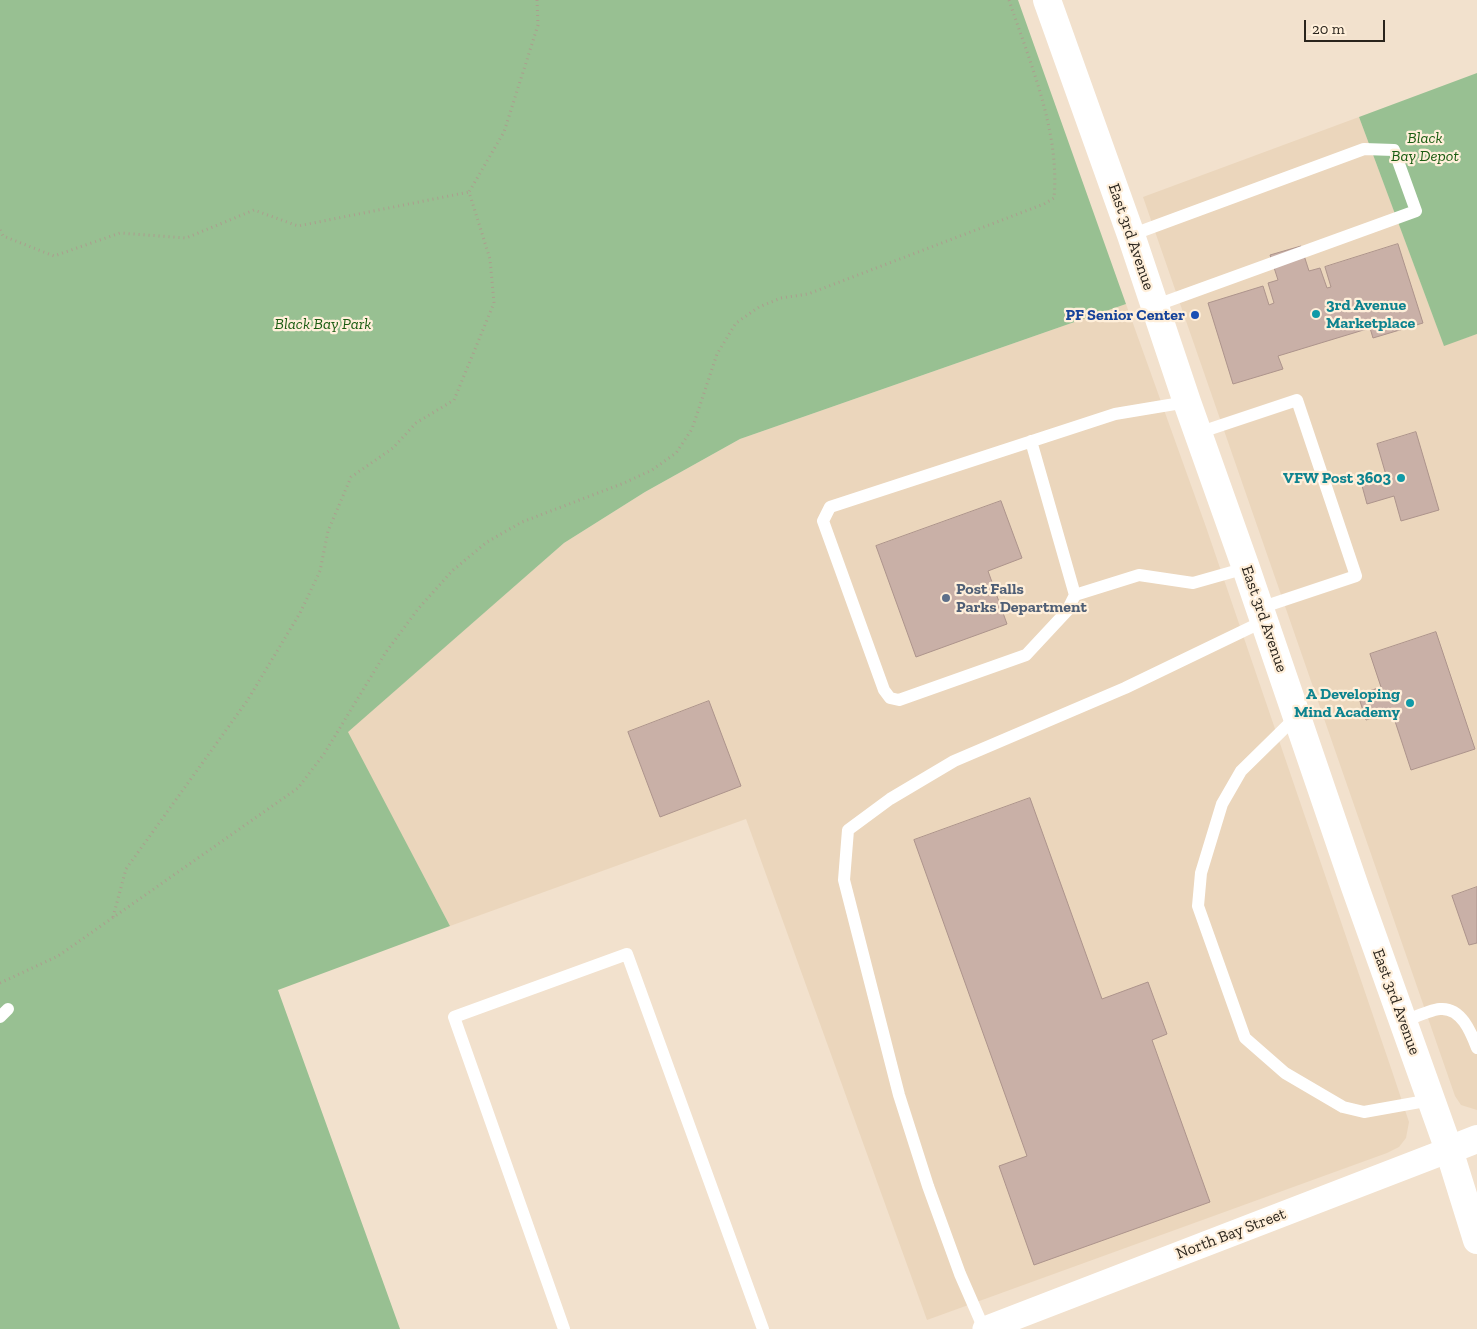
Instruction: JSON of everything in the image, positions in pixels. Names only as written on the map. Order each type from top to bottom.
[{"type":"street","name":"East 3rd Avenue","points":[[1047,0],[1131,235],[1187,402],[1449,1150],[1477,1240]]},
{"type":"street","name":"North Bay Street","points":[[985,1329],[1477,1139]]},
{"type":"lane","points":[[1131,235],[1364,149],[1394,150],[1416,211],[1154,306]]},
{"type":"lane","points":[[985,1329],[960,1274],[928,1186],[899,1095],[844,880],[848,830],[890,800],[954,761],[1125,688],[1262,615],[1356,576],[1297,400],[1198,433]]},
{"type":"lane","points":[[1031,441],[1075,595],[1067,611],[1026,655],[899,700],[890,698],[884,690],[823,521],[830,507],[1031,441],[1115,414],[1187,402]]},
{"type":"lane","points":[[1075,595],[1139,575],[1193,583],[1246,568]]},
{"type":"lane","points":[[1297,716],[1241,772],[1222,804],[1201,873],[1198,906],[1245,1038],[1285,1073],[1343,1107],[1364,1112],[1431,1100]]},
{"type":"lane","points":[[564,1329],[454,1017],[627,954],[763,1329]]},
{"type":"lane","points":[[1403,1022],[1439,1009],[1449,1010],[1459,1016],[1470,1030],[1477,1048]]},
{"type":"path","points":[[113,918],[126,869],[247,701],[300,613],[320,571],[328,531],[351,477],[393,448],[416,423],[454,400],[494,303],[490,259],[469,192],[504,132],[538,25],[537,0]]},
{"type":"path","points":[[0,983],[58,956],[298,788],[324,754],[386,652],[418,609],[452,571],[487,542],[522,522],[624,483],[652,470],[676,453],[692,429],[717,354],[736,323],[758,306],[781,298],[808,294],[1044,204],[1054,198],[1055,179],[1046,113],[1009,0]]},
{"type":"path","points":[[0,230],[3,236],[54,256],[120,233],[186,238],[254,210],[298,226],[469,192]]},
{"type":"shaded area","points":[[1359,117],[1444,345],[1477,334],[1477,1110],[1461,1105],[1455,1096],[1143,197]]},
{"type":"shaded area","points":[[1126,304],[1206,527],[1392,1071],[1409,1122],[1406,1138],[1399,1147],[1387,1153],[927,1320],[746,819],[450,926],[347,732],[564,543],[645,492],[740,439]]},
{"type":"green space","name":"Black Bay Park","points":[[0,0],[1018,0],[1126,304],[740,439],[645,492],[564,543],[348,732],[450,926],[278,990],[400,1329],[0,1329]]},
{"type":"green space","name":"Black Bay Depot","points":[[1477,73],[1477,334],[1444,346],[1359,117]]},
{"type":"building","name":"3rd Avenue Marketplace","points":[[1398,244],[1423,323],[1373,338],[1370,328],[1278,356],[1283,369],[1233,384],[1208,303],[1263,286],[1269,305],[1274,303],[1268,283],[1278,280],[1270,255],[1301,246],[1309,271],[1320,268],[1327,288],[1331,287],[1325,267]]},
{"type":"building","name":"VFW Post 3603","points":[[1416,432],[1439,510],[1401,521],[1394,496],[1367,504],[1361,482],[1386,475],[1377,444]]},
{"type":"building","name":"Post Falls Parks Department","points":[[1001,501],[1022,558],[988,571],[1007,624],[916,657],[876,546]]},
{"type":"building","name":"A Developing Mind Academy","points":[[1436,632],[1475,749],[1411,770],[1392,712],[1366,720],[1358,695],[1381,687],[1370,654]]},
{"type":"building","points":[[709,701],[741,786],[660,817],[628,732]]},
{"type":"building","points":[[1030,798],[1102,999],[1148,982],[1167,1034],[1152,1040],[1210,1202],[1034,1265],[999,1166],[1027,1156],[914,840]]},
{"type":"building","points":[[1477,887],[1477,943],[1469,945],[1452,896]]},
{"type":"place","name":"3rd Avenue Marketplace","points":[[1316,314]]},
{"type":"place","name":"PF Senior Center","points":[[1195,315]]},
{"type":"place","name":"VFW Post 3603","points":[[1401,478]]},
{"type":"place","name":"Post Falls Parks Department","points":[[946,598]]},
{"type":"place","name":"A Developing Mind Academy","points":[[1410,703]]}]
